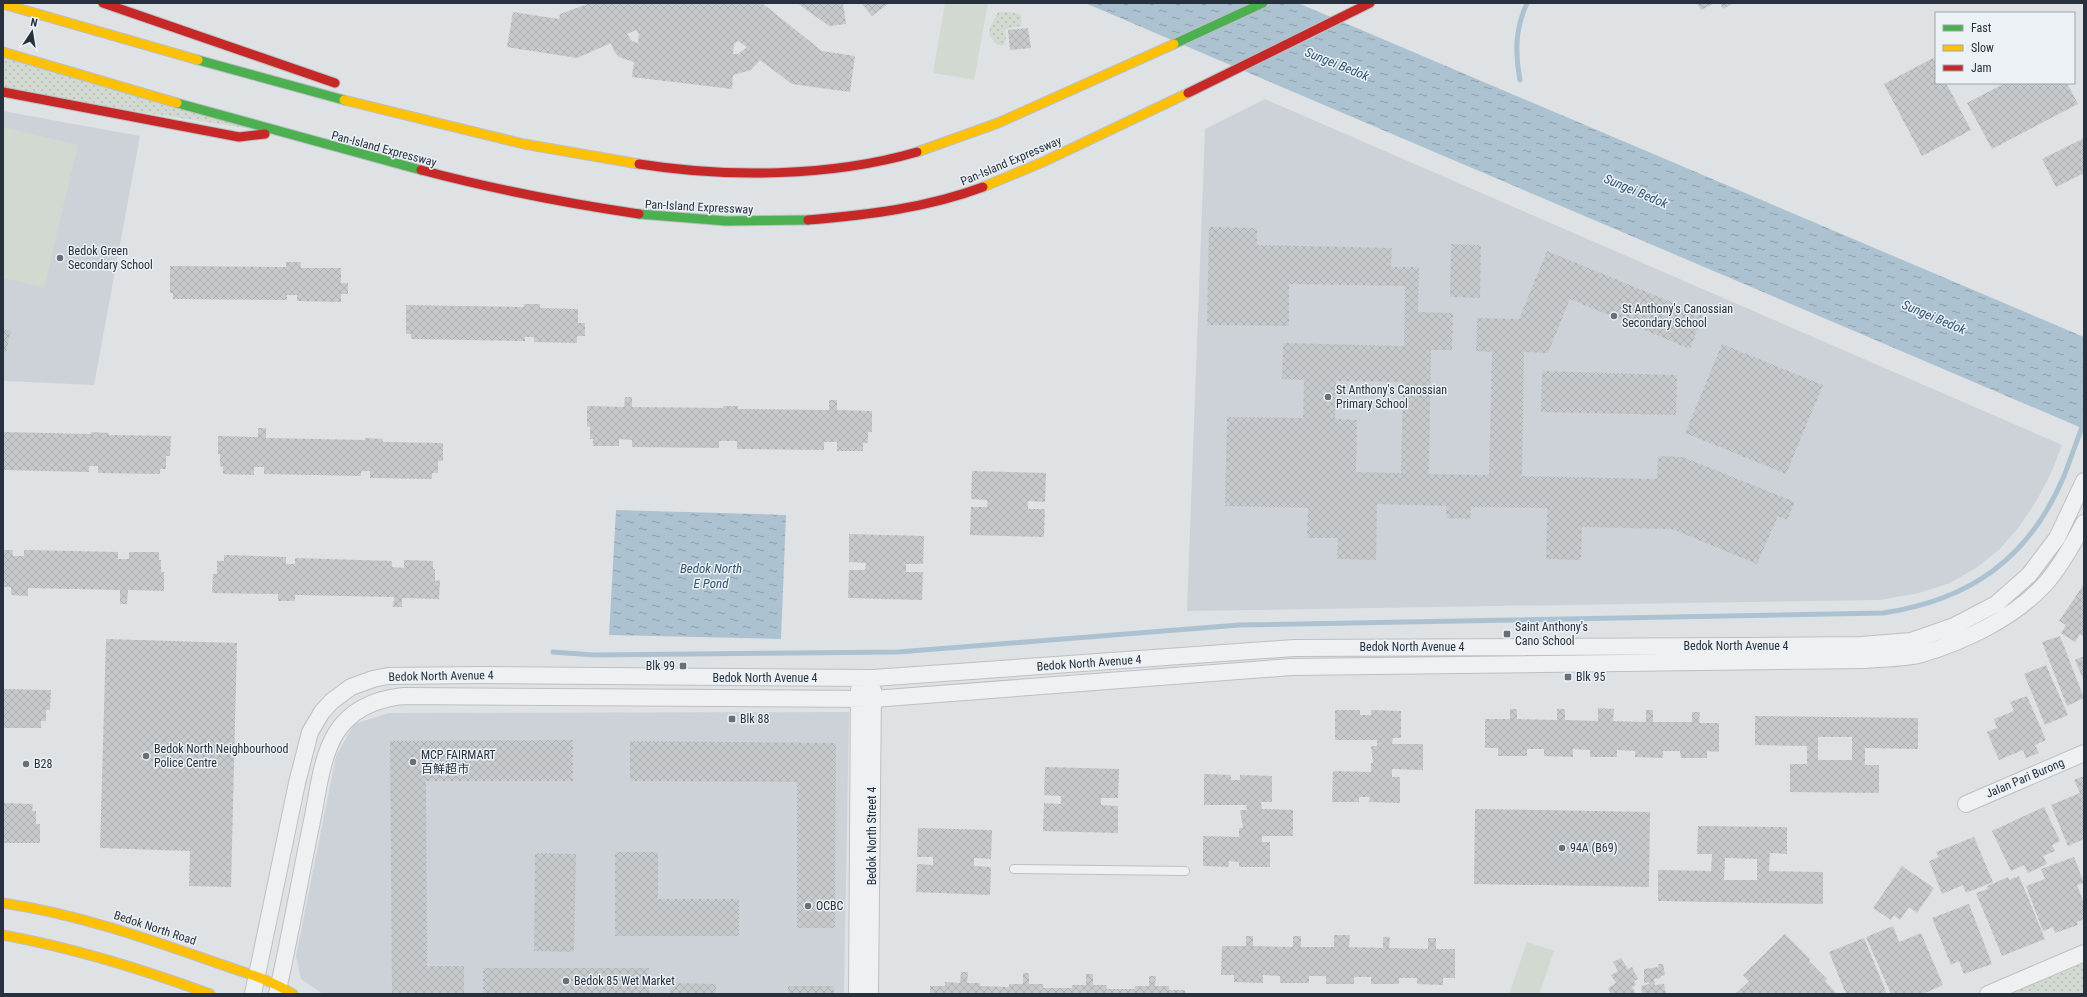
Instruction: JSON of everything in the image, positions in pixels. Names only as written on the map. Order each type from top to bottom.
[{"type":"main road","points":[[104,3],[344,87]]},
{"type":"main road","points":[[3,4],[343,100],[484,135],[584,156],[676,169],[741,173],[774,172],[843,166],[889,159],[934,148],[969,136],[1263,3]]},
{"type":"main road","name":"Pan-Island Expressway","points":[[3,52],[151,94],[277,133],[479,186],[570,205],[672,218],[727,222],[781,222],[842,218],[893,211],[939,201],[977,190],[1020,173],[1203,86],[1370,3]]},
{"type":"main road","points":[[3,92],[239,137],[277,133]]},
{"type":"main road","points":[[381,99],[484,135]]},
{"type":"main road","name":"Bedok North Road","points":[[3,903],[31,906],[84,923],[157,940],[257,978],[277,990],[293,994]]},
{"type":"main road","points":[[3,935],[92,953],[165,977],[210,994]]},
{"type":"main road","points":[[87,945],[92,953]]},
{"type":"street","name":"Bedok North Avenue 4","points":[[253,994],[297,783],[310,732],[327,706],[351,687],[373,679],[388,676],[866,678],[1294,648],[1862,645],[1911,641],[1954,626],[1996,604],[2030,575],[2057,538],[2084,481]]},
{"type":"street","name":"Bedok North Avenue 4","points":[[277,990],[326,757],[336,732],[344,722],[365,706],[377,700],[403,696],[866,700],[1291,667],[1864,660],[1920,654],[1967,637],[2009,614],[2044,585],[2072,546],[2084,523]]},
{"type":"street","name":"Bedok North Street 4","points":[[866,678],[870,994]]},
{"type":"street","name":"Bedok North Street 4","points":[[857,994],[866,700]]},
{"type":"street","name":"Jalan Pari Burong","points":[[1966,804],[2084,753]]},
{"type":"street","points":[[1988,994],[2084,954]]},
{"type":"lane","points":[[1014,869],[1185,871]]},
{"type":"shaded area","points":[[945,3],[988,3],[974,80],[933,73]]},
{"type":"shaded area","points":[[998,12],[1013,12],[1021,15],[1021,26],[1005,29],[1006,38],[1004,45],[997,45],[989,35],[990,28]]},
{"type":"shaded area","points":[[3,54],[272,132],[3,91]]},
{"type":"shaded area","points":[[1265,99],[2062,445],[2052,471],[2037,500],[2019,527],[2000,549],[1976,568],[1950,583],[1919,593],[1880,600],[1187,611],[1205,129]]},
{"type":"shaded area","name":"Bedok Green Secondary School","points":[[3,111],[140,136],[94,385],[3,381]]},
{"type":"shaded area","points":[[3,127],[78,145],[44,288],[3,278]]},
{"type":"shaded area","points":[[849,712],[844,994],[323,994],[301,979],[296,956],[336,756],[354,724],[389,713]]},
{"type":"shaded area","points":[[1527,942],[1554,951],[1539,994],[1509,994]]},
{"type":"shaded area","points":[[2084,953],[2084,994],[1988,994]]},
{"type":"water","name":"Sungei Bedok","points":[[1085,3],[1298,3],[2084,337],[2084,429]]},
{"type":"water","name":"Bedok North E Pond","points":[[616,510],[786,515],[781,639],[609,635]]},
{"type":"building","points":[[590,3],[762,3],[822,51],[855,56],[850,92],[792,84],[760,60],[751,70],[733,75],[732,89],[632,77],[634,62],[619,57],[614,51],[611,43],[577,58],[507,47],[513,12],[559,19],[560,14]],"holes":[[[636,30],[639,34],[638,43],[632,41],[627,34]],[[738,41],[747,47],[738,54],[733,54],[734,44]]]},
{"type":"building","points":[[797,3],[843,3],[846,24],[829,26]]},
{"type":"building","points":[[861,3],[889,3],[872,16]]},
{"type":"building","points":[[1697,3],[1715,3],[1701,10]]},
{"type":"building","points":[[1720,3],[1734,3],[1723,9]]},
{"type":"building","points":[[1028,28],[1031,48],[1010,50],[1008,30]]},
{"type":"building","points":[[1933,58],[1935,62],[1935,84],[1947,84],[1971,130],[1922,156],[1884,84]]},
{"type":"building","points":[[2003,84],[2068,84],[2078,104],[1992,149],[1967,103]]},
{"type":"building","points":[[2084,138],[2084,173],[2056,187],[2042,159]]},
{"type":"building","points":[[1209,227],[1257,228],[1257,245],[1392,248],[1391,267],[1419,267],[1418,312],[1453,313],[1452,350],[1431,350],[1429,474],[1489,475],[1492,352],[1476,351],[1477,318],[1519,319],[1547,251],[1703,315],[1690,349],[1570,299],[1548,353],[1524,352],[1522,476],[1657,479],[1658,456],[1683,457],[1795,502],[1787,520],[1778,516],[1757,564],[1672,529],[1582,527],[1581,560],[1546,559],[1547,508],[1471,507],[1470,519],[1446,518],[1446,506],[1377,504],[1376,560],[1337,559],[1338,538],[1307,538],[1308,508],[1225,506],[1227,417],[1303,418],[1304,380],[1282,379],[1283,343],[1404,346],[1405,286],[1289,284],[1289,326],[1207,325]],"holes":[[[1336,381],[1403,382],[1401,473],[1356,472],[1357,420],[1335,419]]]},
{"type":"building","points":[[1451,244],[1481,245],[1480,298],[1450,297]]},
{"type":"building","points":[[286,262],[301,262],[301,268],[341,268],[341,283],[348,283],[348,294],[341,294],[341,302],[297,301],[297,295],[287,295],[287,300],[173,299],[173,293],[170,293],[170,266],[286,267]]},
{"type":"building","points":[[524,304],[540,304],[540,308],[578,309],[578,323],[585,323],[585,336],[577,336],[577,343],[534,342],[534,337],[525,337],[525,341],[411,339],[411,334],[406,334],[406,305],[524,307]]},
{"type":"building","points":[[3,329],[11,331],[6,352],[3,352]]},
{"type":"building","points":[[1722,344],[1823,385],[1786,474],[1685,433]]},
{"type":"building","points":[[1542,371],[1677,375],[1676,415],[1541,412]]},
{"type":"building","points":[[625,397],[632,397],[632,407],[723,408],[723,406],[738,406],[738,409],[829,410],[829,400],[837,400],[837,410],[872,411],[872,432],[868,432],[868,443],[863,443],[863,451],[837,451],[837,442],[824,442],[824,450],[737,449],[737,441],[719,441],[719,448],[632,447],[632,440],[619,439],[619,446],[593,446],[593,439],[590,439],[590,426],[587,427],[587,406],[624,407]]},
{"type":"building","points":[[258,428],[266,428],[266,438],[365,440],[365,438],[383,439],[383,442],[443,443],[443,461],[438,461],[438,473],[432,473],[432,479],[370,478],[370,471],[361,471],[361,476],[264,474],[264,467],[254,467],[254,475],[223,474],[223,467],[220,466],[220,454],[218,454],[218,436],[258,437]]},
{"type":"building","points":[[3,432],[91,434],[91,432],[109,433],[109,435],[171,436],[170,456],[166,456],[166,469],[160,469],[160,474],[98,473],[98,466],[89,466],[89,472],[3,470]]},
{"type":"building","points":[[972,471],[1046,473],[1045,502],[1028,501],[1028,509],[1045,509],[1044,537],[970,535],[971,507],[987,507],[987,500],[971,499]]},
{"type":"building","points":[[849,534],[924,536],[923,564],[906,564],[906,572],[923,572],[922,600],[848,598],[849,570],[865,570],[866,563],[849,562]]},
{"type":"building","points":[[3,550],[13,550],[13,556],[24,556],[24,550],[118,552],[118,559],[129,559],[129,552],[159,552],[161,572],[164,572],[164,591],[128,590],[127,604],[120,604],[120,590],[28,588],[28,596],[11,595],[11,587],[3,587]]},
{"type":"building","points":[[224,555],[286,557],[286,564],[295,564],[295,558],[392,561],[392,567],[404,568],[404,560],[433,561],[435,581],[440,580],[439,599],[402,598],[402,607],[393,607],[394,597],[295,595],[295,601],[278,601],[278,594],[212,593],[213,574],[217,574],[217,561],[224,561]]},
{"type":"building","points":[[2084,584],[2084,637],[2080,634],[2075,642],[2061,633],[2066,625],[2059,621]]},
{"type":"building","points":[[2060,636],[2084,698],[2067,706],[2042,642]]},
{"type":"building","points":[[106,639],[237,643],[231,887],[189,886],[190,851],[100,848]]},
{"type":"building","points":[[2084,656],[2084,681],[2075,660]]},
{"type":"building","points":[[2046,665],[2068,715],[2045,725],[2024,674]]},
{"type":"building","points":[[3,689],[51,690],[50,710],[46,710],[46,721],[41,721],[41,728],[3,728]]},
{"type":"building","points":[[2027,696],[2046,740],[2035,745],[2039,753],[2026,758],[2023,750],[1999,760],[1987,732],[1997,728],[1994,719],[2014,711],[2010,702]]},
{"type":"building","points":[[1598,708],[1614,709],[1613,721],[1646,722],[1646,710],[1653,710],[1653,722],[1692,722],[1692,712],[1700,712],[1699,723],[1719,723],[1719,752],[1707,751],[1707,758],[1681,758],[1680,751],[1663,751],[1663,758],[1635,757],[1635,751],[1617,750],[1617,757],[1590,757],[1590,750],[1573,749],[1573,757],[1544,756],[1544,749],[1527,749],[1527,756],[1498,756],[1498,748],[1485,748],[1485,719],[1510,719],[1510,709],[1517,709],[1517,719],[1557,720],[1557,709],[1565,709],[1565,720],[1598,721]]},
{"type":"building","points":[[1335,710],[1360,710],[1360,715],[1371,715],[1371,710],[1401,711],[1401,738],[1393,738],[1392,744],[1423,744],[1423,770],[1392,769],[1392,777],[1400,777],[1400,803],[1369,802],[1370,797],[1359,797],[1359,802],[1332,802],[1333,771],[1371,772],[1371,763],[1373,763],[1371,746],[1377,746],[1377,740],[1335,740]]},
{"type":"building","points":[[1755,716],[1918,718],[1918,749],[1865,748],[1865,765],[1879,765],[1879,793],[1790,792],[1790,764],[1807,764],[1807,746],[1755,745]],"holes":[[[1818,737],[1852,737],[1852,760],[1818,760]]]},
{"type":"building","points":[[573,740],[573,781],[426,781],[427,966],[464,966],[464,994],[392,994],[390,741]]},
{"type":"building","points":[[630,741],[836,743],[835,928],[797,928],[797,782],[630,781]]},
{"type":"building","points":[[1045,767],[1119,769],[1118,798],[1101,798],[1101,805],[1118,806],[1118,833],[1043,831],[1044,803],[1061,804],[1061,796],[1044,795]]},
{"type":"building","points":[[1204,774],[1231,775],[1231,780],[1240,780],[1240,775],[1272,776],[1272,802],[1261,802],[1262,809],[1293,810],[1293,836],[1262,836],[1262,842],[1270,842],[1270,867],[1239,867],[1239,862],[1229,861],[1229,867],[1203,866],[1203,836],[1239,837],[1239,828],[1243,828],[1240,810],[1247,810],[1246,805],[1204,805]]},
{"type":"building","points":[[2084,776],[2084,839],[2068,846],[2051,805],[2080,793],[2074,780]]},
{"type":"building","points":[[3,803],[33,804],[32,811],[36,811],[36,824],[40,824],[40,843],[3,843]]},
{"type":"building","points":[[2044,807],[2060,841],[2052,845],[2055,851],[2043,856],[2047,864],[2028,873],[2024,865],[2011,871],[1992,831]]},
{"type":"building","name":"94A (B69)","points":[[1475,809],[1650,812],[1649,887],[1474,884]]},
{"type":"building","points":[[1698,826],[1787,827],[1787,854],[1770,853],[1769,871],[1823,872],[1823,904],[1658,901],[1658,870],[1711,871],[1712,854],[1697,854]],"holes":[[[1725,858],[1757,859],[1757,880],[1724,880]]]},
{"type":"building","points":[[918,828],[992,830],[991,859],[974,858],[974,866],[991,867],[990,895],[916,892],[917,864],[933,865],[933,857],[917,857]]},
{"type":"building","points":[[1974,837],[1993,882],[1966,893],[1963,885],[1942,894],[1929,861],[1939,857],[1936,852]]},
{"type":"building","points":[[615,852],[658,852],[658,899],[739,899],[739,936],[615,936]]},
{"type":"building","points":[[535,853],[576,854],[574,952],[534,951]]},
{"type":"building","points":[[2074,857],[2084,883],[2077,885],[2084,904],[2084,919],[2077,922],[2078,925],[2055,933],[2053,927],[2043,931],[2026,886],[2045,879],[2041,869]]},
{"type":"building","points":[[1902,866],[1934,888],[1917,913],[1909,907],[1900,920],[1894,915],[1891,920],[1873,908]]},
{"type":"building","points":[[2019,876],[2045,939],[2002,956],[1976,893],[1988,889],[1987,886],[2008,877],[2009,880]]},
{"type":"building","points":[[1969,904],[1992,964],[1964,974],[1959,961],[1951,965],[1932,918]]},
{"type":"building","points":[[1893,926],[1899,942],[1921,933],[1943,985],[1923,994],[1891,994],[1866,937]]},
{"type":"building","points":[[1785,934],[1810,959],[1809,961],[1827,979],[1825,981],[1837,994],[1736,993],[1749,981],[1743,975]]},
{"type":"building","points":[[1334,935],[1350,935],[1349,947],[1383,948],[1383,937],[1390,937],[1389,948],[1428,949],[1428,938],[1436,938],[1436,949],[1455,949],[1455,978],[1443,978],[1443,985],[1417,984],[1417,978],[1399,978],[1399,984],[1371,984],[1371,977],[1354,977],[1354,984],[1326,984],[1326,976],[1309,976],[1309,983],[1280,983],[1280,976],[1263,975],[1263,983],[1234,982],[1234,975],[1221,975],[1222,946],[1246,946],[1246,936],[1253,936],[1253,946],[1293,947],[1293,936],[1301,936],[1301,947],[1334,947]]},
{"type":"building","points":[[1864,938],[1887,994],[1846,994],[1829,952]]},
{"type":"building","points":[[1621,958],[1628,969],[1632,967],[1638,979],[1634,981],[1636,985],[1632,987],[1636,994],[1611,994],[1608,988],[1616,983],[1611,975],[1618,971],[1613,962]]},
{"type":"building","points":[[1658,964],[1663,964],[1665,975],[1661,976],[1661,978],[1654,979],[1655,985],[1664,984],[1666,994],[1642,994],[1641,986],[1649,984],[1649,982],[1644,983],[1644,969],[1659,967]]},
{"type":"building","name":"Bedok 85 Wet Market","points":[[483,968],[649,968],[649,994],[483,994]]},
{"type":"building","points":[[961,972],[968,972],[967,983],[980,983],[980,986],[1009,987],[1009,984],[1023,984],[1023,973],[1029,973],[1029,984],[1043,984],[1043,988],[1072,988],[1072,985],[1086,985],[1086,974],[1093,974],[1093,985],[1106,985],[1107,989],[1135,989],[1135,986],[1149,986],[1149,976],[1156,976],[1155,986],[1169,986],[1169,990],[1185,990],[1185,994],[930,994],[930,986],[945,986],[945,982],[960,983]]},
{"type":"building","points":[[671,983],[716,984],[716,994],[670,994]]},
{"type":"building","points":[[788,986],[834,986],[834,994],[788,994]]},
{"type":"waterway","points":[[1520,80],[1517,60],[1517,41],[1520,22],[1527,3]]},
{"type":"waterway","points":[[553,652],[594,655],[898,652],[1239,625],[1883,613],[1914,607],[1943,598],[1969,586],[1993,571],[2014,552],[2033,531],[2050,505],[2064,476],[2084,422]]},
{"type":"traffic: fast","points":[[1174,44],[1263,3]]},
{"type":"traffic: fast","points":[[198,60],[344,100]]},
{"type":"traffic: fast","points":[[177,103],[421,170]]},
{"type":"traffic: fast","points":[[639,214],[726,221],[808,220]]},
{"type":"traffic: slow","points":[[3,4],[198,60]]},
{"type":"traffic: slow","points":[[917,152],[998,123],[1174,44]]},
{"type":"traffic: slow","points":[[3,52],[177,103]]},
{"type":"traffic: slow","points":[[983,187],[1043,162],[1188,93]]},
{"type":"traffic: slow","points":[[344,100],[524,144],[639,164]]},
{"type":"traffic: slow","points":[[3,903],[85,920],[138,936],[256,976],[293,994]]},
{"type":"traffic: slow","points":[[3,935],[56,946],[108,960],[210,994]]},
{"type":"traffic: jam","points":[[103,3],[335,83]]},
{"type":"traffic: jam","points":[[1188,93],[1370,3]]},
{"type":"traffic: jam","points":[[3,92],[239,137],[265,134]]},
{"type":"traffic: jam","points":[[639,164],[707,172],[779,173],[850,166],[917,152]]},
{"type":"traffic: jam","points":[[421,170],[529,195],[639,214]]},
{"type":"traffic: jam","points":[[808,220],[897,210],[940,200],[983,187]]},
{"type":"place","name":"Bedok Green Secondary School","points":[[60,258]]},
{"type":"place","name":"St Anthony's Canossian Secondary School","points":[[1614,316]]},
{"type":"place","name":"St Anthony's Canossian Primary School","points":[[1328,397]]},
{"type":"place","name":"Saint Anthony's Cano School","points":[[1507,634]]},
{"type":"place","name":"Blk 99","points":[[683,666]]},
{"type":"place","name":"Blk 95","points":[[1568,677]]},
{"type":"place","name":"Blk 88","points":[[732,719]]},
{"type":"place","name":"Bedok North Neighbourhood Police Centre","points":[[146,756]]},
{"type":"place","name":"MCP FAIRMART 百鮮超市","points":[[413,762]]},
{"type":"place","name":"B28","points":[[26,764]]},
{"type":"place","name":"94A (B69)","points":[[1562,848]]},
{"type":"place","name":"OCBC","points":[[808,906]]},
{"type":"place","name":"Bedok 85 Wet Market","points":[[566,981]]}]
